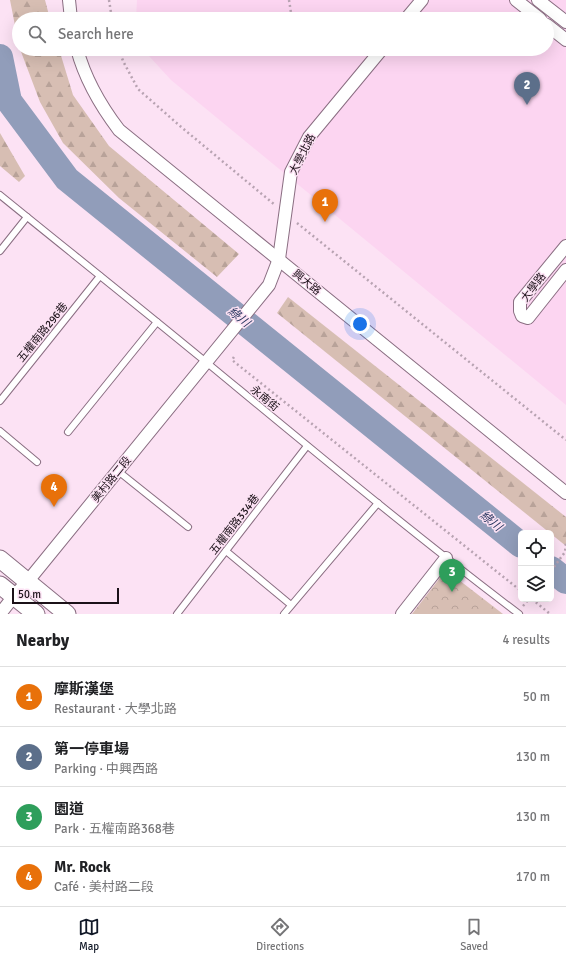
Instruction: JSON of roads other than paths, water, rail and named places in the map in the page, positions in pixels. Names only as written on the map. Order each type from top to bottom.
[{"type":"main road","points":[[0,559],[67,614]]},
{"type":"main road","points":[[0,585],[36,614]]},
{"type":"street","points":[[69,0],[70,12]]},
{"type":"street","points":[[412,12],[422,0]]},
{"type":"street","points":[[516,0],[531,12]]},
{"type":"street","points":[[538,0],[553,12]]},
{"type":"street","points":[[554,13],[566,22]]},
{"type":"street","points":[[554,31],[566,40]]},
{"type":"street","name":"興大路","points":[[80,56],[96,97],[119,130],[566,493]]},
{"type":"street","name":"大學北路","points":[[279,259],[291,172],[309,137],[376,56]]},
{"type":"street","name":"大學路","points":[[566,246],[520,302],[520,311],[522,316],[528,318],[566,270]]},
{"type":"street","name":"美村路二段","points":[[0,614],[14,596],[28,582],[269,286],[279,259]]},
{"type":"street","points":[[402,614],[446,558]]},
{"type":"lane","name":"永南街","points":[[0,195],[307,446],[446,558],[519,614]]},
{"type":"lane","points":[[0,251],[27,217]]},
{"type":"lane","name":"五權南路296巷","points":[[0,401],[100,276]]},
{"type":"lane","points":[[68,432],[157,322]]},
{"type":"lane","points":[[0,431],[38,462]]},
{"type":"lane","name":"五權南路334巷","points":[[177,614],[307,446]]},
{"type":"lane","points":[[118,471],[188,527]]},
{"type":"lane","points":[[284,614],[378,503]]},
{"type":"lane","points":[[226,551],[291,606]]},
{"type":"waterway","name":"綠川","points":[[0,57],[9,101],[67,179],[518,543]]},
{"type":"waterway","name":"綠川","points":[[554,571],[566,581]]},
{"type":"place","name":"第一停車場","points":[[527,105]]},
{"type":"place","name":"摩斯漢堡","points":[[325,222]]},
{"type":"place","name":"Mr. Rock","points":[[54,507]]},
{"type":"place","name":"園道","points":[[452,592]]}]
